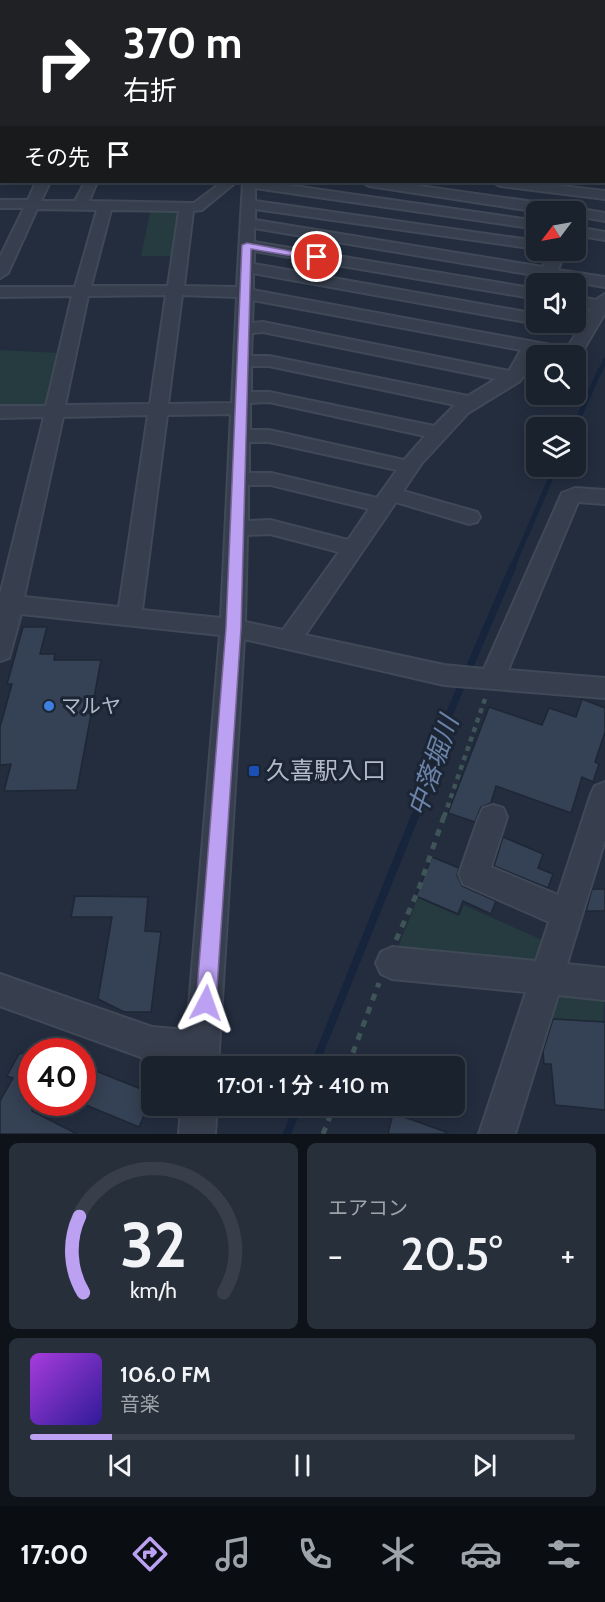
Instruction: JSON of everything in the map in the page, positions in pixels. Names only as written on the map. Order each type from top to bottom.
[{"type":"street","points":[[0,273],[43,183]]},
{"type":"street","points":[[80,205],[91,183]]},
{"type":"street","points":[[0,204],[197,207],[229,183]]},
{"type":"street","points":[[202,1056],[233,628],[249,183]]},
{"type":"street","points":[[256,183],[526,223]]},
{"type":"street","points":[[376,183],[526,205]]},
{"type":"street","points":[[404,324],[488,183]]},
{"type":"street","points":[[508,183],[567,186],[605,195]]},
{"type":"street","points":[[248,204],[526,244]]},
{"type":"street","points":[[0,652],[5,604],[81,293],[105,206]]},
{"type":"street","points":[[129,616],[187,206]]},
{"type":"street","points":[[586,214],[605,217]]},
{"type":"street","points":[[248,223],[605,282]]},
{"type":"street","points":[[586,233],[605,236]]},
{"type":"street","points":[[247,245],[526,292]]},
{"type":"street","points":[[549,272],[554,261]]},
{"type":"street","points":[[246,267],[526,317]]},
{"type":"street","points":[[0,292],[222,290],[526,346]]},
{"type":"street","points":[[578,345],[603,302],[586,301]]},
{"type":"street","points":[[244,328],[263,327],[514,377]]},
{"type":"street","points":[[290,639],[410,467],[438,434],[470,402],[514,377],[526,356]]},
{"type":"street","points":[[243,361],[268,361],[470,402]]},
{"type":"street","points":[[0,412],[158,410],[242,403],[269,397],[438,434]]},
{"type":"street","points":[[240,436],[269,436],[410,467]]},
{"type":"street","points":[[239,479],[271,479],[469,517]]},
{"type":"street","points":[[488,679],[569,498],[575,495],[605,497]]},
{"type":"street","points":[[237,528],[270,527],[352,548]]},
{"type":"street","points":[[5,604],[233,628],[444,675],[605,688]]},
{"type":"street","points":[[497,1134],[605,794]]},
{"type":"street","points":[[493,817],[474,874],[566,914]]},
{"type":"street","points":[[390,960],[605,984]]},
{"type":"street","points":[[0,990],[152,1044],[198,1056]]},
{"type":"street","points":[[197,1134],[198,1116]]},
{"type":"path","points":[[352,1056],[418,891],[488,679]]},
{"type":"path","points":[[323,1134],[330,1116]]},
{"type":"green space","points":[[151,208],[179,208],[174,256],[141,256]]},
{"type":"green space","points":[[0,350],[60,353],[45,404],[0,407]]},
{"type":"green space","points":[[418,898],[459,916],[464,905],[542,940],[532,969],[394,957]]},
{"type":"green space","points":[[559,986],[605,992],[603,1023],[550,1018]]},
{"type":"building","name":"マルヤ","points":[[23,627],[47,627],[40,654],[55,654],[54,660],[101,660],[77,790],[4,791],[11,764],[0,765],[0,727],[12,684],[7,684]]},
{"type":"building","points":[[582,699],[605,708],[605,732],[595,762],[599,764],[593,782],[582,777],[571,813],[496,786],[491,803],[481,807],[475,822],[448,813],[489,707],[542,725],[549,708],[576,717]]},
{"type":"building","points":[[503,837],[543,854],[538,868],[553,874],[548,888],[494,866]]},
{"type":"building","points":[[432,857],[459,868],[457,875],[462,886],[496,901],[491,914],[463,901],[458,914],[416,896]]},
{"type":"building","points":[[592,889],[605,889],[605,911],[586,911]]},
{"type":"building","points":[[75,896],[148,897],[145,931],[161,932],[151,1012],[124,1012],[98,999],[112,917],[71,917]]},
{"type":"building","points":[[553,1019],[605,1022],[605,1110],[555,1105],[551,1064],[544,1064],[543,1051]]},
{"type":"building","points":[[18,1056],[18,1116],[42,1116],[77,1134],[0,1134],[0,1101],[13,1078],[7,1076]]},
{"type":"building","points":[[96,1071],[141,1089],[141,1116],[144,1116],[139,1127],[96,1109]]},
{"type":"building","points":[[392,1116],[401,1116],[446,1132],[445,1134],[388,1134]]},
{"type":"waterway","name":"中落堀川","points":[[600,372],[605,360]]},
{"type":"waterway","name":"中落堀川","points":[[579,417],[600,370]]},
{"type":"waterway","name":"中落堀川","points":[[512,568],[551,477]]},
{"type":"waterway","name":"中落堀川","points":[[415,817],[445,724],[513,566]]},
{"type":"waterway","name":"中落堀川","points":[[318,1056],[415,816]]},
{"type":"waterway","name":"中落堀川","points":[[287,1134],[294,1116]]},
{"type":"place","name":"マルヤ","points":[[49,706]]},
{"type":"place","name":"久喜駅入口","points":[[254,771]]},
{"type":"route","points":[[206,1003],[233,628],[247,245],[317,257]]}]
